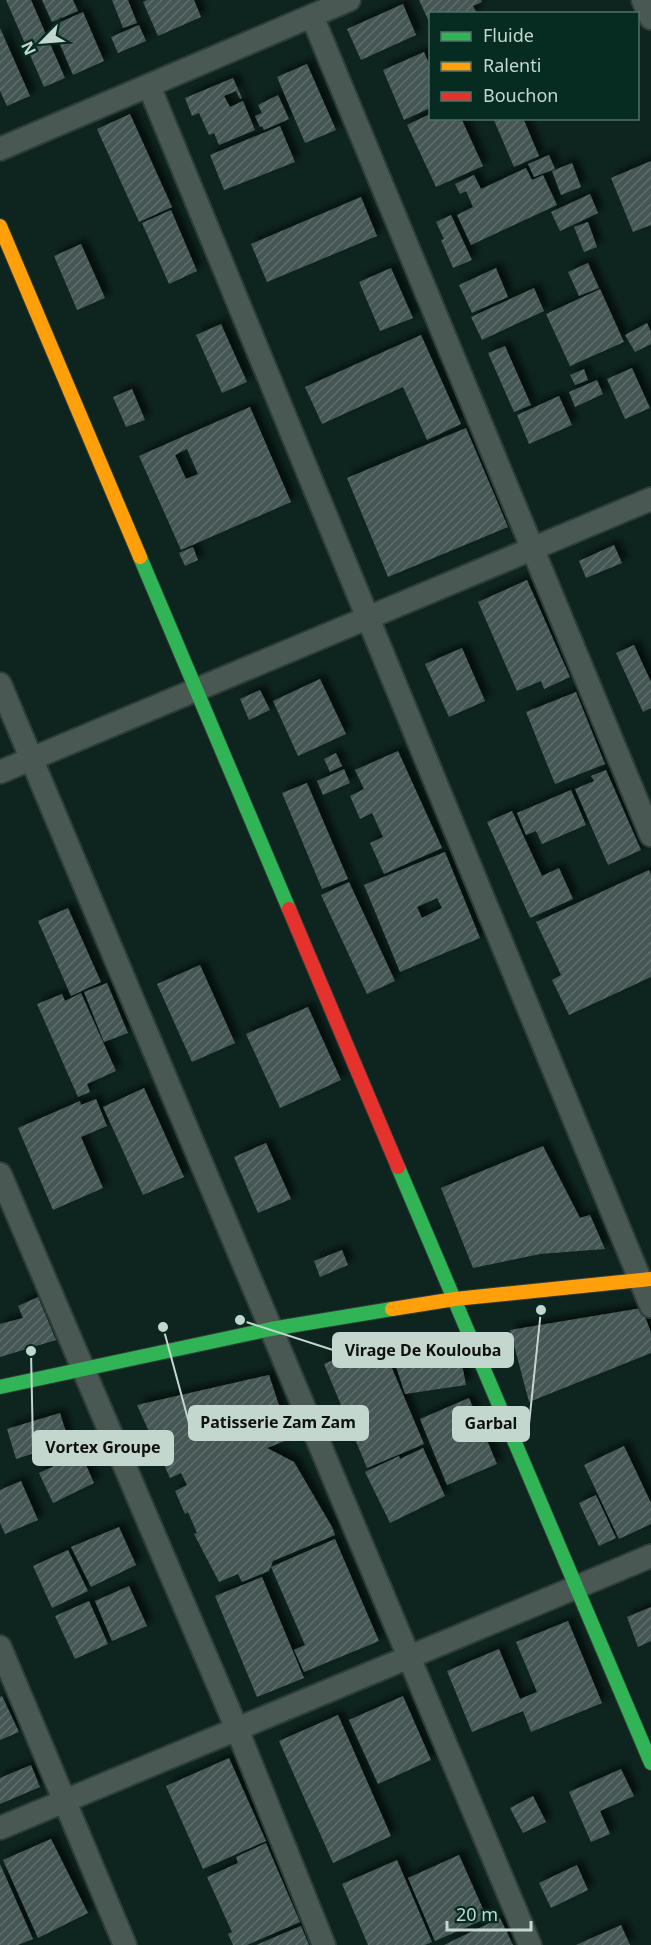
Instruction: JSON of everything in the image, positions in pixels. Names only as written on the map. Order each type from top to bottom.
[{"type":"street","points":[[0,149],[349,0]]},
{"type":"street","points":[[643,0],[651,18]]},
{"type":"street","points":[[312,16],[651,835]]},
{"type":"street","points":[[148,86],[645,1279],[651,1306]]},
{"type":"street","points":[[0,226],[651,1763]]},
{"type":"street","points":[[0,772],[651,499]]},
{"type":"street","points":[[0,684],[530,1945]]},
{"type":"street","points":[[0,1174],[237,1729],[324,1945]]},
{"type":"street","points":[[0,1388],[271,1329],[455,1299],[645,1279]]},
{"type":"street","points":[[0,1828],[651,1556]]},
{"type":"street","points":[[0,1647],[125,1945]]},
{"type":"building","points":[[6,0],[31,0],[65,78],[44,87]]},
{"type":"building","points":[[42,0],[73,0],[78,11],[52,22]]},
{"type":"building","points":[[112,0],[128,0],[137,23],[123,28]]},
{"type":"building","points":[[147,0],[194,0],[201,17],[158,36],[143,2]]},
{"type":"building","points":[[419,0],[481,0],[482,2],[473,6],[476,12],[429,12],[429,22]]},
{"type":"building","points":[[403,4],[416,35],[361,60],[347,29]]},
{"type":"building","points":[[83,12],[104,61],[73,75],[54,25]]},
{"type":"building","points":[[139,25],[146,41],[118,53],[111,37]]},
{"type":"building","points":[[0,28],[30,96],[7,106],[0,91]]},
{"type":"building","points":[[424,52],[429,64],[429,108],[404,120],[383,70]]},
{"type":"building","points":[[307,64],[336,130],[305,143],[277,77]]},
{"type":"building","points":[[233,78],[242,98],[240,99],[236,91],[224,96],[230,107],[243,101],[255,130],[219,145],[214,133],[209,135],[199,113],[192,116],[185,98]]},
{"type":"building","points":[[278,95],[289,119],[264,130],[255,116],[262,113],[258,105]]},
{"type":"building","points":[[130,114],[172,207],[139,222],[97,129]]},
{"type":"building","points":[[429,114],[429,120],[462,120],[483,166],[436,187],[407,125]]},
{"type":"building","points":[[494,120],[524,120],[539,156],[514,167]]},
{"type":"building","points":[[280,126],[295,162],[224,190],[210,155]]},
{"type":"building","points":[[549,155],[555,169],[534,177],[528,164]]},
{"type":"building","points":[[651,161],[651,225],[633,232],[611,178]]},
{"type":"building","points":[[572,163],[581,187],[561,195],[552,171]]},
{"type":"building","points":[[526,168],[532,180],[543,175],[557,205],[471,245],[457,215],[473,207],[466,191],[460,194],[455,184],[474,175],[481,189]]},
{"type":"building","points":[[590,194],[598,213],[560,231],[551,212]]},
{"type":"building","points":[[361,197],[377,236],[267,282],[251,244]]},
{"type":"building","points":[[171,210],[197,271],[169,284],[142,223]]},
{"type":"building","points":[[451,215],[472,260],[453,268],[436,222]]},
{"type":"building","points":[[588,222],[597,247],[584,252],[574,227]]},
{"type":"building","points":[[81,244],[105,298],[77,310],[54,256]]},
{"type":"building","points":[[588,263],[599,288],[579,296],[568,272]]},
{"type":"building","points":[[391,268],[413,318],[380,331],[359,282]]},
{"type":"building","points":[[496,268],[508,297],[472,313],[459,285]]},
{"type":"building","points":[[534,288],[544,311],[482,340],[471,317]]},
{"type":"building","points":[[600,289],[624,342],[570,366],[546,314]]},
{"type":"building","points":[[647,323],[651,332],[651,344],[635,352],[625,335]]},
{"type":"building","points":[[221,324],[247,382],[222,393],[196,335]]},
{"type":"building","points":[[421,335],[461,424],[427,440],[403,387],[322,424],[305,387]]},
{"type":"building","points":[[505,346],[531,405],[514,412],[488,353]]},
{"type":"building","points":[[632,368],[650,408],[625,419],[607,379]]},
{"type":"building","points":[[584,369],[588,380],[575,385],[570,375]]},
{"type":"building","points":[[597,380],[603,394],[575,407],[569,392]]},
{"type":"building","points":[[132,389],[145,420],[126,427],[113,397]]},
{"type":"building","points":[[559,396],[572,425],[529,444],[517,415]]},
{"type":"building","points":[[250,407],[291,502],[181,550],[139,456]],"holes":[[[187,449],[198,474],[186,479],[175,455]]]},
{"type":"building","points":[[466,428],[508,527],[388,577],[347,478]]},
{"type":"building","points":[[614,545],[622,563],[586,578],[579,561]]},
{"type":"building","points":[[193,547],[198,560],[185,566],[179,553]]},
{"type":"building","points":[[527,580],[570,677],[544,689],[541,681],[517,691],[478,602]]},
{"type":"building","points":[[634,645],[651,682],[651,708],[643,712],[616,653]]},
{"type":"building","points":[[462,648],[485,701],[449,717],[425,664]]},
{"type":"building","points":[[320,679],[346,734],[298,756],[273,701]]},
{"type":"building","points":[[260,690],[270,710],[249,720],[240,699]]},
{"type":"building","points":[[576,692],[605,764],[555,784],[526,712]]},
{"type":"building","points":[[398,751],[442,848],[384,874],[370,843],[383,837],[372,813],[360,819],[350,796],[364,789],[355,770]]},
{"type":"building","points":[[336,753],[342,766],[330,772],[324,759]]},
{"type":"building","points":[[344,769],[350,783],[323,795],[317,781]]},
{"type":"building","points":[[606,770],[641,850],[608,865],[575,789],[594,781],[591,776]]},
{"type":"building","points":[[307,783],[348,879],[322,889],[282,793]]},
{"type":"building","points":[[571,790],[586,825],[542,844],[536,831],[526,835],[517,813]]},
{"type":"building","points":[[512,811],[542,876],[559,868],[573,899],[530,918],[487,822]]},
{"type":"building","points":[[445,852],[480,938],[400,972],[364,885]],"holes":[[[437,898],[442,908],[422,918],[417,907]]]},
{"type":"building","points":[[649,870],[651,875],[651,977],[569,1015],[552,980],[561,975],[536,922]]},
{"type":"building","points":[[349,882],[395,981],[367,994],[321,895]]},
{"type":"building","points":[[68,908],[101,982],[71,996],[38,921]]},
{"type":"building","points":[[200,965],[235,1043],[192,1062],[157,984]]},
{"type":"building","points":[[107,983],[128,1033],[104,1042],[84,992]]},
{"type":"building","points":[[81,993],[116,1071],[87,1084],[90,1092],[78,1097],[37,1004],[62,994],[65,1001]]},
{"type":"building","points":[[308,1007],[341,1080],[280,1108],[246,1034]]},
{"type":"building","points":[[144,1088],[184,1177],[143,1195],[103,1107]]},
{"type":"building","points":[[96,1099],[107,1126],[81,1137],[103,1188],[53,1210],[18,1128],[80,1101],[81,1105]]},
{"type":"building","points":[[266,1143],[291,1199],[258,1213],[234,1157]]},
{"type":"building","points":[[543,1146],[580,1218],[590,1215],[605,1249],[540,1254],[473,1268],[441,1188]]},
{"type":"building","points":[[342,1250],[348,1265],[320,1277],[314,1261]]},
{"type":"building","points":[[38,1297],[56,1340],[0,1357],[0,1324],[23,1318],[18,1306]]},
{"type":"building","points":[[642,1308],[651,1333],[651,1353],[529,1402],[510,1330]]},
{"type":"building","points":[[380,1340],[424,1444],[367,1468],[324,1364]]},
{"type":"building","points":[[458,1344],[466,1385],[405,1394],[393,1357]]},
{"type":"building","points":[[269,1375],[290,1439],[267,1448],[294,1462],[335,1535],[273,1561],[269,1571],[242,1582],[238,1574],[219,1582],[194,1534],[197,1533],[188,1512],[185,1514],[175,1491],[187,1485],[181,1473],[170,1478],[137,1405]]},
{"type":"building","points":[[469,1398],[497,1464],[447,1485],[420,1419]]},
{"type":"building","points":[[60,1413],[69,1442],[16,1459],[7,1429]]},
{"type":"building","points":[[624,1446],[651,1503],[651,1524],[619,1539],[584,1465]]},
{"type":"building","points":[[423,1448],[445,1496],[390,1523],[365,1472]]},
{"type":"building","points":[[81,1454],[94,1483],[53,1503],[39,1473]]},
{"type":"building","points":[[21,1481],[38,1520],[5,1534],[0,1523],[0,1490]]},
{"type":"building","points":[[596,1495],[616,1538],[599,1546],[579,1503]]},
{"type":"building","points":[[119,1527],[136,1565],[91,1587],[71,1547]]},
{"type":"building","points":[[335,1539],[379,1641],[304,1672],[294,1650],[305,1645],[271,1567]]},
{"type":"building","points":[[68,1550],[88,1591],[52,1608],[33,1566]]},
{"type":"building","points":[[262,1577],[304,1678],[257,1697],[215,1596]]},
{"type":"building","points":[[129,1586],[147,1626],[112,1641],[95,1601]]},
{"type":"building","points":[[89,1601],[108,1644],[75,1659],[55,1616]]},
{"type":"building","points":[[651,1607],[651,1641],[638,1647],[627,1617]]},
{"type":"building","points":[[568,1621],[602,1703],[531,1732],[523,1711],[472,1732],[447,1671],[499,1649],[520,1699],[537,1692],[516,1642]]},
{"type":"building","points":[[2,1696],[19,1732],[0,1740],[0,1697]]},
{"type":"building","points":[[403,1696],[431,1760],[378,1784],[349,1720]]},
{"type":"building","points":[[338,1715],[391,1836],[333,1863],[279,1741]]},
{"type":"building","points":[[229,1758],[266,1841],[203,1869],[166,1786]]},
{"type":"building","points":[[31,1765],[40,1787],[0,1804],[0,1778]]},
{"type":"building","points":[[621,1769],[634,1796],[600,1811],[610,1834],[591,1842],[569,1792]]},
{"type":"building","points":[[533,1796],[546,1822],[523,1833],[510,1808]]},
{"type":"building","points":[[51,1839],[88,1913],[38,1938],[3,1860]]},
{"type":"building","points":[[266,1843],[300,1922],[247,1945],[233,1945],[228,1934],[232,1932],[207,1877],[238,1863],[236,1857]]},
{"type":"building","points":[[459,1855],[487,1918],[435,1941],[408,1878]]},
{"type":"building","points":[[397,1860],[432,1942],[425,1945],[368,1945],[342,1884]]},
{"type":"building","points":[[0,1864],[33,1939],[18,1945],[0,1945]]},
{"type":"building","points":[[577,1865],[588,1890],[551,1908],[539,1883]]},
{"type":"building","points":[[500,1918],[513,1945],[444,1945]]},
{"type":"building","points":[[621,1925],[630,1945],[576,1945]]},
{"type":"building","points":[[301,1926],[309,1945],[256,1945]]},
{"type":"traffic: fast","points":[[140,557],[289,909]]},
{"type":"traffic: fast","points":[[398,1167],[651,1763]]},
{"type":"traffic: fast","points":[[0,1387],[271,1329],[392,1309]]},
{"type":"traffic: slow","points":[[0,226],[140,557]]},
{"type":"traffic: slow","points":[[392,1309],[455,1299],[651,1279]]},
{"type":"traffic: jam","points":[[289,909],[398,1167]]},
{"type":"place","name":"Garbal","points":[[541,1310]]},
{"type":"place","name":"Virage De Koulouba","points":[[240,1320]]},
{"type":"place","name":"Patisserie Zam Zam","points":[[163,1327]]},
{"type":"place","name":"Vortex Groupe","points":[[31,1351]]}]
